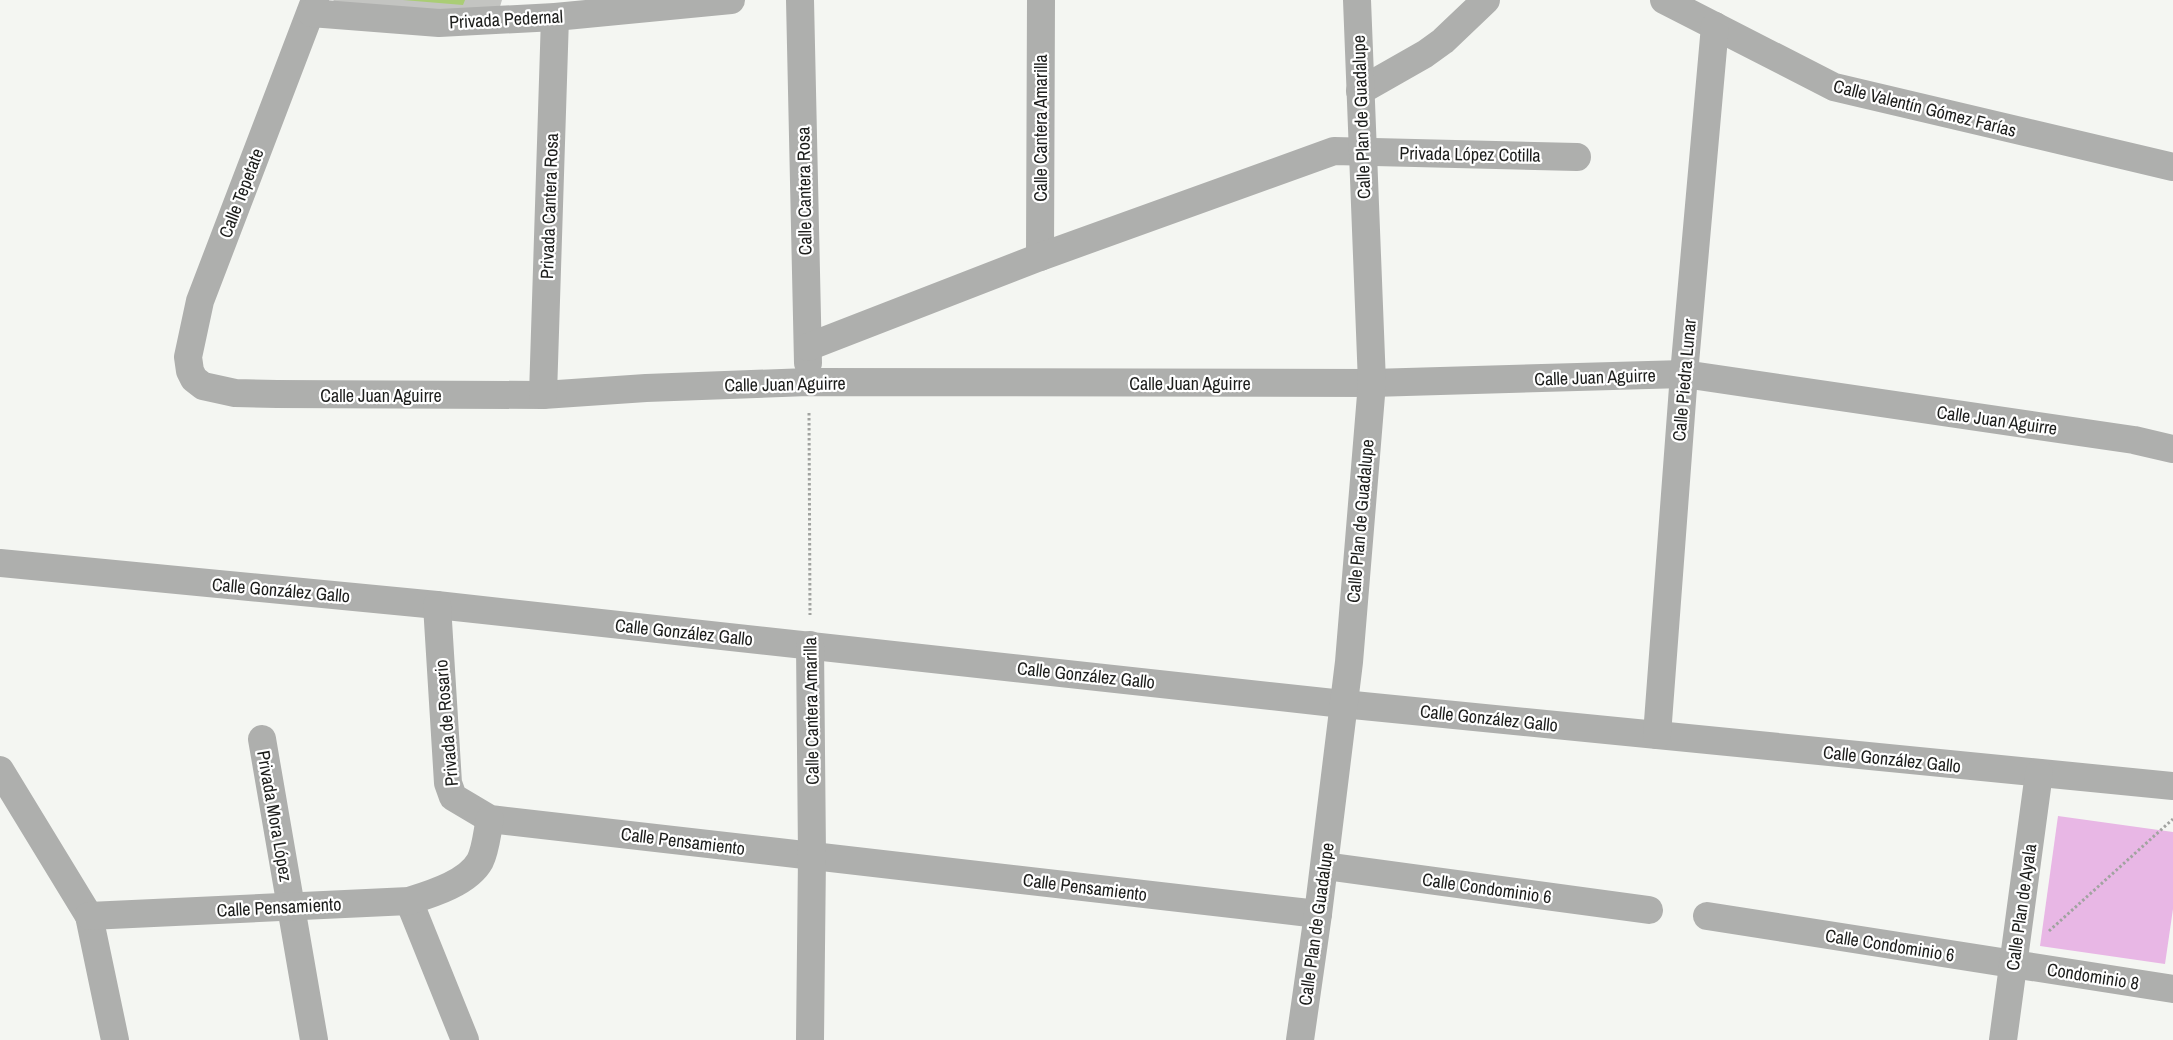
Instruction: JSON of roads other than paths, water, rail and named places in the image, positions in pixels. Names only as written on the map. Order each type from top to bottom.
[{"type":"street","name":"Privada Pedernal","points":[[313,7],[439,23],[555,17],[731,0]]},
{"type":"street","name":"Calle Cantera Rosa","points":[[800,0],[808,382]]},
{"type":"street","name":"Calle Cantera Amarilla","points":[[1040,257],[1041,0]]},
{"type":"street","name":"Calle Plan de Guadalupe","points":[[1300,1040],[1344,704],[1372,383],[1357,0]]},
{"type":"street","points":[[1360,91],[1437,45],[1486,0]]},
{"type":"street","name":"Calle Valentín Gómez Farías","points":[[1664,0],[1834,87],[2173,167]]},
{"type":"street","name":"Calle Tepetate","points":[[203,386],[194,379],[190,371],[188,357],[200,301],[313,7]]},
{"type":"street","name":"Privada Cantera Rosa","points":[[543,396],[555,17]]},
{"type":"street","name":"Calle Piedra Lunar","points":[[1657,735],[1684,374],[1715,26]]},
{"type":"street","name":"Privada López Cotilla","points":[[808,346],[1040,257],[1334,150],[1578,156]]},
{"type":"street","name":"Calle Juan Aguirre","points":[[203,386],[235,393],[543,396],[646,388],[808,382],[1372,383],[1684,374],[2134,440],[2173,449]]},
{"type":"street","name":"Calle González Gallo","points":[[0,563],[437,605],[1344,704],[2173,786]]},
{"type":"street","name":"Privada de Rosario","points":[[437,605],[448,783],[453,797],[490,819]]},
{"type":"street","name":"Calle Cantera Amarilla","points":[[810,645],[812,856],[810,1040]]},
{"type":"street","name":"Privada Mora López","points":[[262,739],[314,1040]]},
{"type":"street","points":[[0,770],[90,916],[115,1040]]},
{"type":"street","name":"Calle Plan de Ayala","points":[[2003,1040],[2039,773]]},
{"type":"street","name":"Calle Pensamiento","points":[[90,916],[410,901],[447,887],[472,870],[480,861],[490,819],[1318,914]]},
{"type":"street","name":"Calle Condominio 6","points":[[1324,866],[1649,910]]},
{"type":"street","points":[[410,901],[465,1040]]},
{"type":"street","name":"Calle Condominio 6","points":[[1707,916],[2013,964]]},
{"type":"street","name":"Condominio 8","points":[[2013,964],[2173,989]]}]
